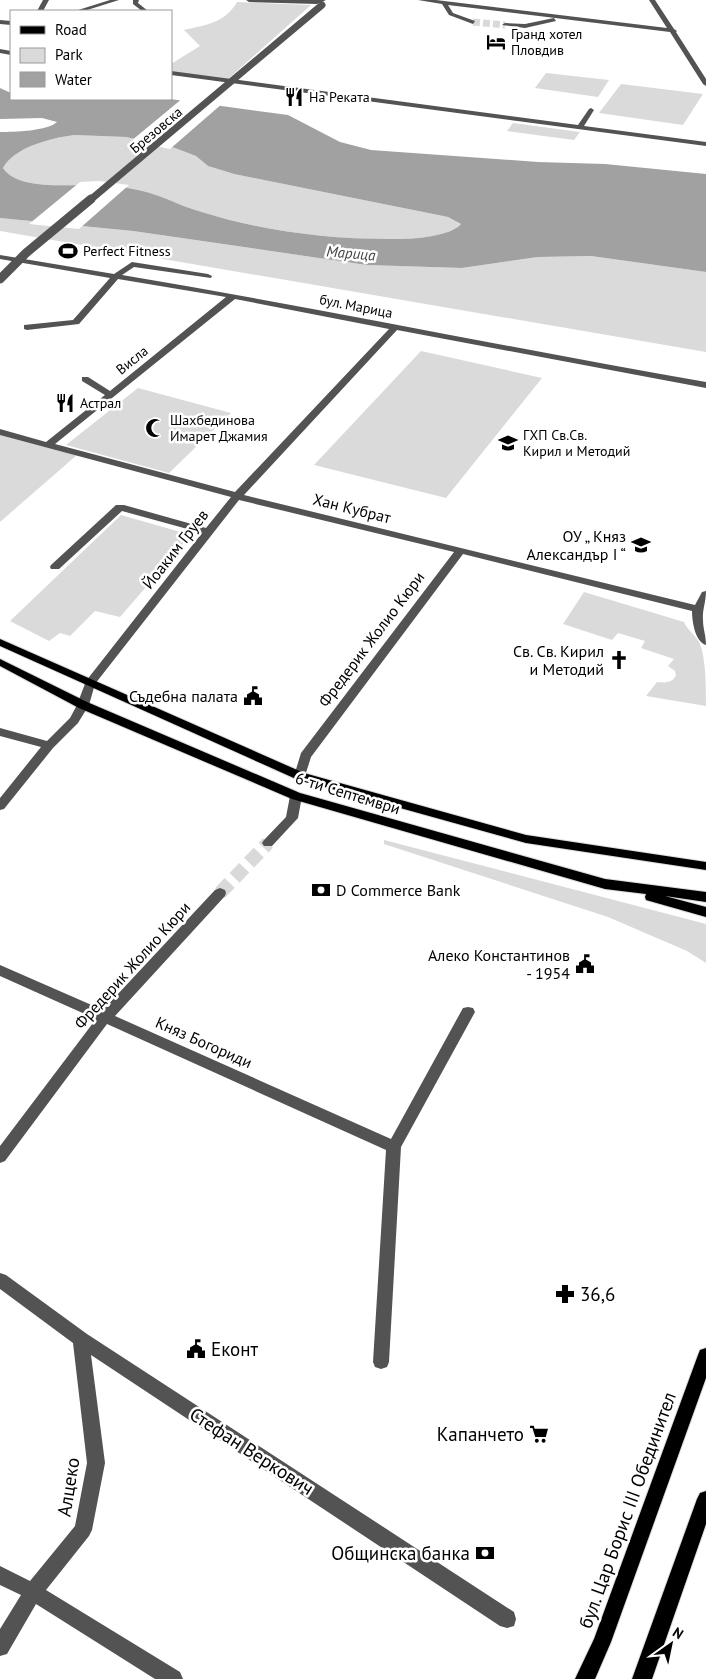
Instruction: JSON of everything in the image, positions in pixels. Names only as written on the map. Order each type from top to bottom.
[{"type":"main road","name":"6-ти Септември","points":[[0,642],[300,776],[526,839],[706,866]]},
{"type":"main road","name":"6-ти Септември","points":[[0,662],[83,705],[296,796],[606,884],[706,897]]},
{"type":"main road","points":[[606,884],[706,912]]},
{"type":"main road","name":"бул. Цар Борис III Обединител","points":[[585,1679],[602,1642],[706,1355]]},
{"type":"main road","points":[[642,1679],[706,1499]]},
{"type":"street","points":[[81,10],[116,0]]},
{"type":"street","points":[[136,0],[135,3],[144,10]]},
{"type":"street","points":[[249,0],[325,2]]},
{"type":"street","points":[[422,0],[674,31]]},
{"type":"street","points":[[652,0],[674,31],[706,84]]},
{"type":"street","name":"Брезовска","points":[[0,279],[26,253],[222,91],[325,2]]},
{"type":"street","points":[[444,3],[451,14],[473,22]]},
{"type":"street","points":[[505,26],[525,26],[567,18]]},
{"type":"street","points":[[616,34],[623,25]]},
{"type":"street","points":[[693,64],[706,66]]},
{"type":"street","points":[[172,73],[706,144]]},
{"type":"street","points":[[580,127],[591,110]]},
{"type":"street","name":"бул. Марица","points":[[0,257],[233,296],[542,356],[706,385]]},
{"type":"street","points":[[27,327],[76,322],[116,276],[132,264],[208,276]]},
{"type":"street","name":"Висла","points":[[48,445],[233,296]]},
{"type":"street","name":"Йоаким Груев","points":[[0,806],[49,745],[74,720],[83,705],[90,683],[237,496],[394,328]]},
{"type":"street","points":[[85,379],[112,395]]},
{"type":"street","name":"Хан Кубрат","points":[[0,432],[237,496],[698,609]]},
{"type":"street","points":[[55,567],[120,507],[209,532]]},
{"type":"street","name":"Фредерик Жолио Кюри","points":[[300,776],[305,756],[460,551]]},
{"type":"street","points":[[705,638],[697,622],[698,609],[706,594]]},
{"type":"street","points":[[0,732],[49,745]]},
{"type":"street","points":[[268,843],[292,818],[296,796]]},
{"type":"street","name":"Фредерик Жолио Кюри","points":[[0,1157],[104,1017],[220,893]]},
{"type":"street","name":"Княз Богориди","points":[[0,970],[394,1147]]},
{"type":"street","points":[[381,1362],[394,1147],[468,1012]]},
{"type":"street","name":"Стефан Веркович","points":[[0,1280],[82,1339],[507,1619]]},
{"type":"street","name":"Алцеко","points":[[0,1646],[33,1592],[83,1530],[96,1463],[82,1339]]},
{"type":"street","points":[[0,1575],[33,1592],[172,1679]]},
{"type":"street","points":[[574,1679],[602,1642]]},
{"type":"green space","points":[[237,2],[311,5],[228,79],[172,72],[172,63],[200,46],[184,30],[221,19]]},
{"type":"green space","points":[[546,73],[609,80],[598,97],[535,88]]},
{"type":"green space","points":[[621,84],[703,94],[683,125],[599,113]]},
{"type":"green space","points":[[513,123],[580,132],[574,140],[507,131]]},
{"type":"green space","points":[[74,135],[126,137],[175,148],[196,156],[208,166],[234,174],[448,217],[461,224],[441,234],[407,239],[350,238],[275,230],[226,219],[136,189],[103,185],[55,185],[24,182],[12,176],[3,168],[8,161],[24,149],[55,138]]},
{"type":"green space","points":[[0,218],[133,231],[367,265],[462,268],[538,257],[591,256],[706,272],[706,352],[0,231]]},
{"type":"green space","points":[[421,351],[542,378],[446,498],[314,465]]},
{"type":"green space","points":[[138,388],[231,413],[169,473],[66,445]]},
{"type":"green space","points":[[0,432],[78,454],[0,522]]},
{"type":"green space","points":[[121,515],[191,535],[120,617],[95,611],[70,636],[60,633],[49,641],[10,621]]},
{"type":"green space","points":[[584,592],[684,622],[700,644],[702,651],[706,706],[646,696],[657,682],[671,681],[676,675],[675,671],[668,666],[674,659],[641,648],[645,641],[618,633],[612,640],[563,624]]},
{"type":"green space","points":[[384,840],[706,924],[706,963],[687,951],[608,917],[384,844]]},
{"type":"water","name":"Марица","points":[[0,88],[10,93],[10,100],[172,99],[288,115],[340,142],[371,150],[538,162],[605,164],[706,174],[706,272],[591,256],[538,257],[462,268],[367,265],[133,231],[0,218],[0,132],[39,129],[57,122],[42,118],[0,119]],"holes":[[[74,135],[126,137],[175,148],[196,156],[208,166],[234,174],[448,217],[461,224],[441,234],[407,239],[324,236],[250,225],[130,188],[24,182],[12,176],[3,168],[8,161],[24,149],[55,138]]]},
{"type":"pier","points":[[183,98],[223,103],[170,149],[131,141]]},
{"type":"pier","points":[[99,181],[129,185],[79,229],[29,224],[80,182]]},
{"type":"tunnel","points":[[473,22],[505,25]]},
{"type":"tunnel","points":[[220,893],[268,843]]},
{"type":"place","name":"Гранд хотел Пловдив","points":[[496,42]]},
{"type":"place","name":"На Реката","points":[[294,97]]},
{"type":"place","name":"Perfect Fitness","points":[[68,251]]},
{"type":"place","name":"Астрал","points":[[65,403]]},
{"type":"place","name":"Шахбединова Имарет Джамия","points":[[155,428]]},
{"type":"place","name":"ГХП Св.Св. Кирил и Методий","points":[[508,443]]},
{"type":"place","name":"ОУ „ Княз Александър I “","points":[[641,545]]},
{"type":"place","name":"Св. Св. Кирил и Методий","points":[[619,660]]},
{"type":"place","name":"Съдебна палата","points":[[253,696]]},
{"type":"place","name":"D Commerce Bank","points":[[321,890]]},
{"type":"place","name":"Алеко Константинов - 1954","points":[[585,964]]},
{"type":"place","name":"36,6","points":[[565,1294]]},
{"type":"place","name":"Еконт","points":[[196,1349]]},
{"type":"place","name":"Капанчето","points":[[539,1434]]},
{"type":"place","name":"Общинска банка","points":[[485,1553]]}]
